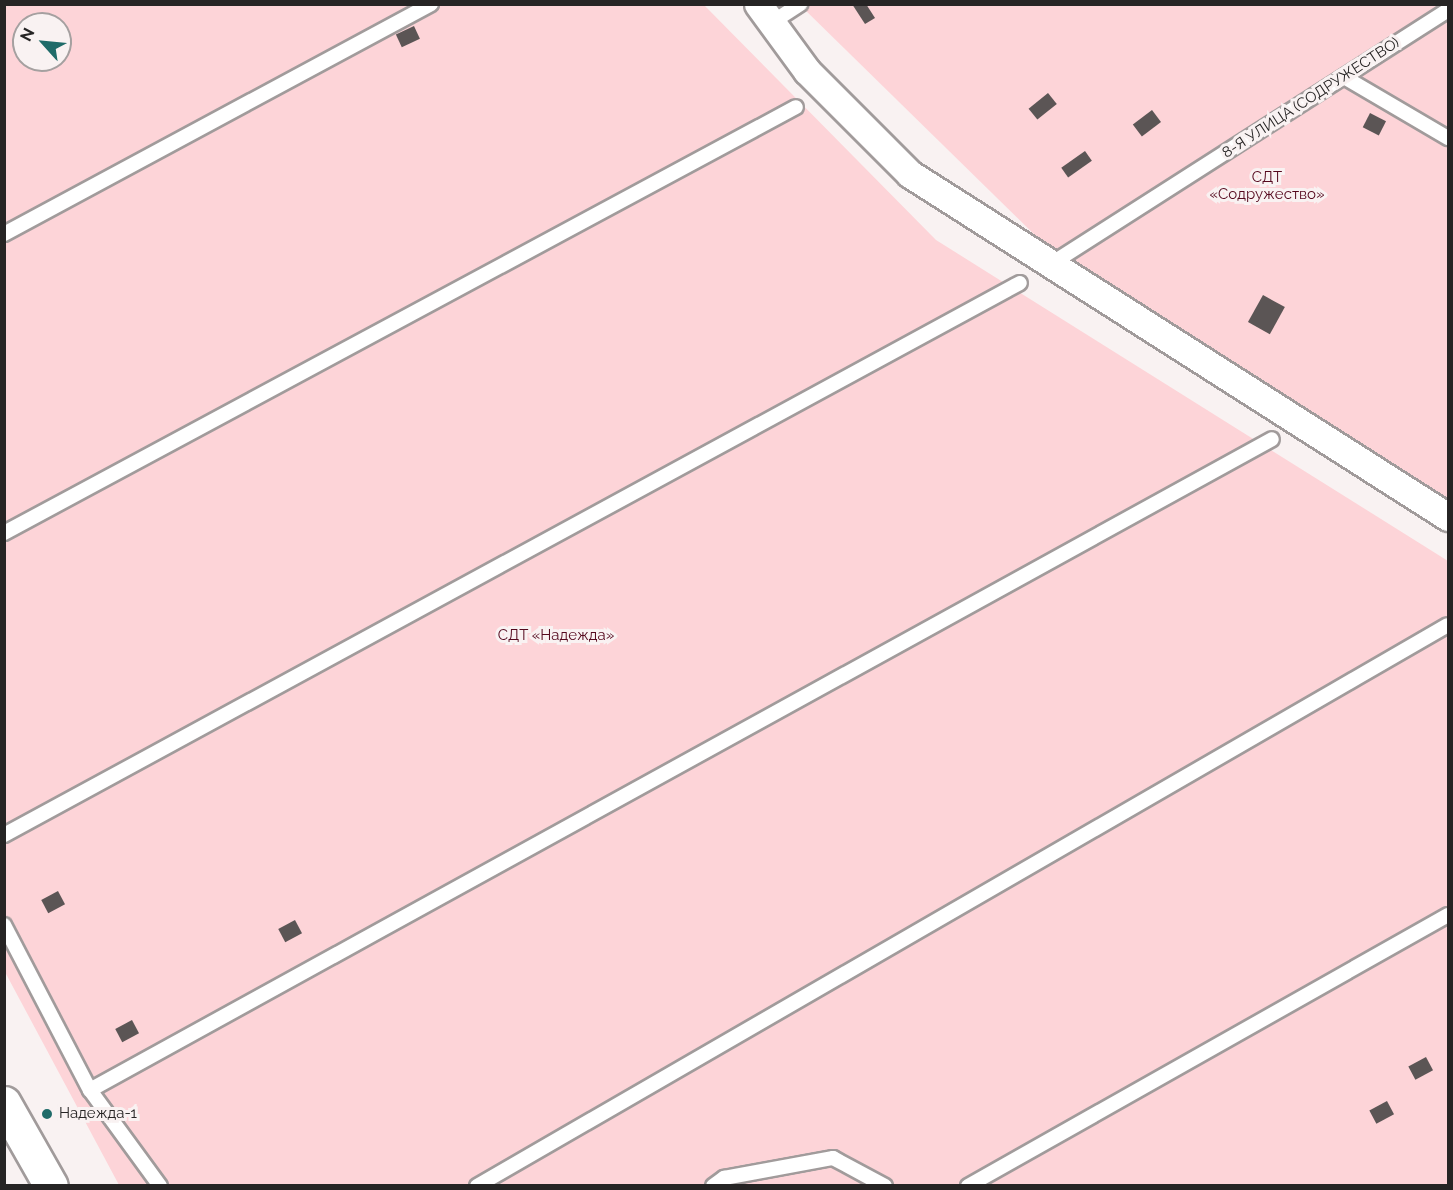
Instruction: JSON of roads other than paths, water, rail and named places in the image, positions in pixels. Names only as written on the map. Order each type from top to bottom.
[{"type":"street","points":[[765,14],[807,71],[910,174],[1449,517]]},
{"type":"street","points":[[4,1102],[51,1185]]},
{"type":"lane","points":[[4,234],[431,4]]},
{"type":"lane","points":[[765,14],[800,4]]},
{"type":"lane","name":"8-Я УЛИЦА (СОДРУЖЕСТВО)","points":[[1051,264],[1449,10]]},
{"type":"lane","points":[[1344,77],[1449,138]]},
{"type":"lane","points":[[4,533],[796,107]]},
{"type":"lane","points":[[4,836],[1020,283]]},
{"type":"lane","points":[[90,1090],[1272,439]]},
{"type":"lane","points":[[477,1185],[1449,625]]},
{"type":"lane","points":[[968,1185],[1449,915]]},
{"type":"lane","points":[[4,925],[90,1090],[160,1185]]},
{"type":"lane","points":[[713,1185],[724,1178],[833,1158],[885,1185]]},
{"type":"place","name":"Надежда-1","points":[[47,1114]]},
{"type":"park label","name":"СДТ «Содружество»","points":[[1267,186]]},
{"type":"park label","name":"СДТ «Надежда»","points":[[556,636]]}]
